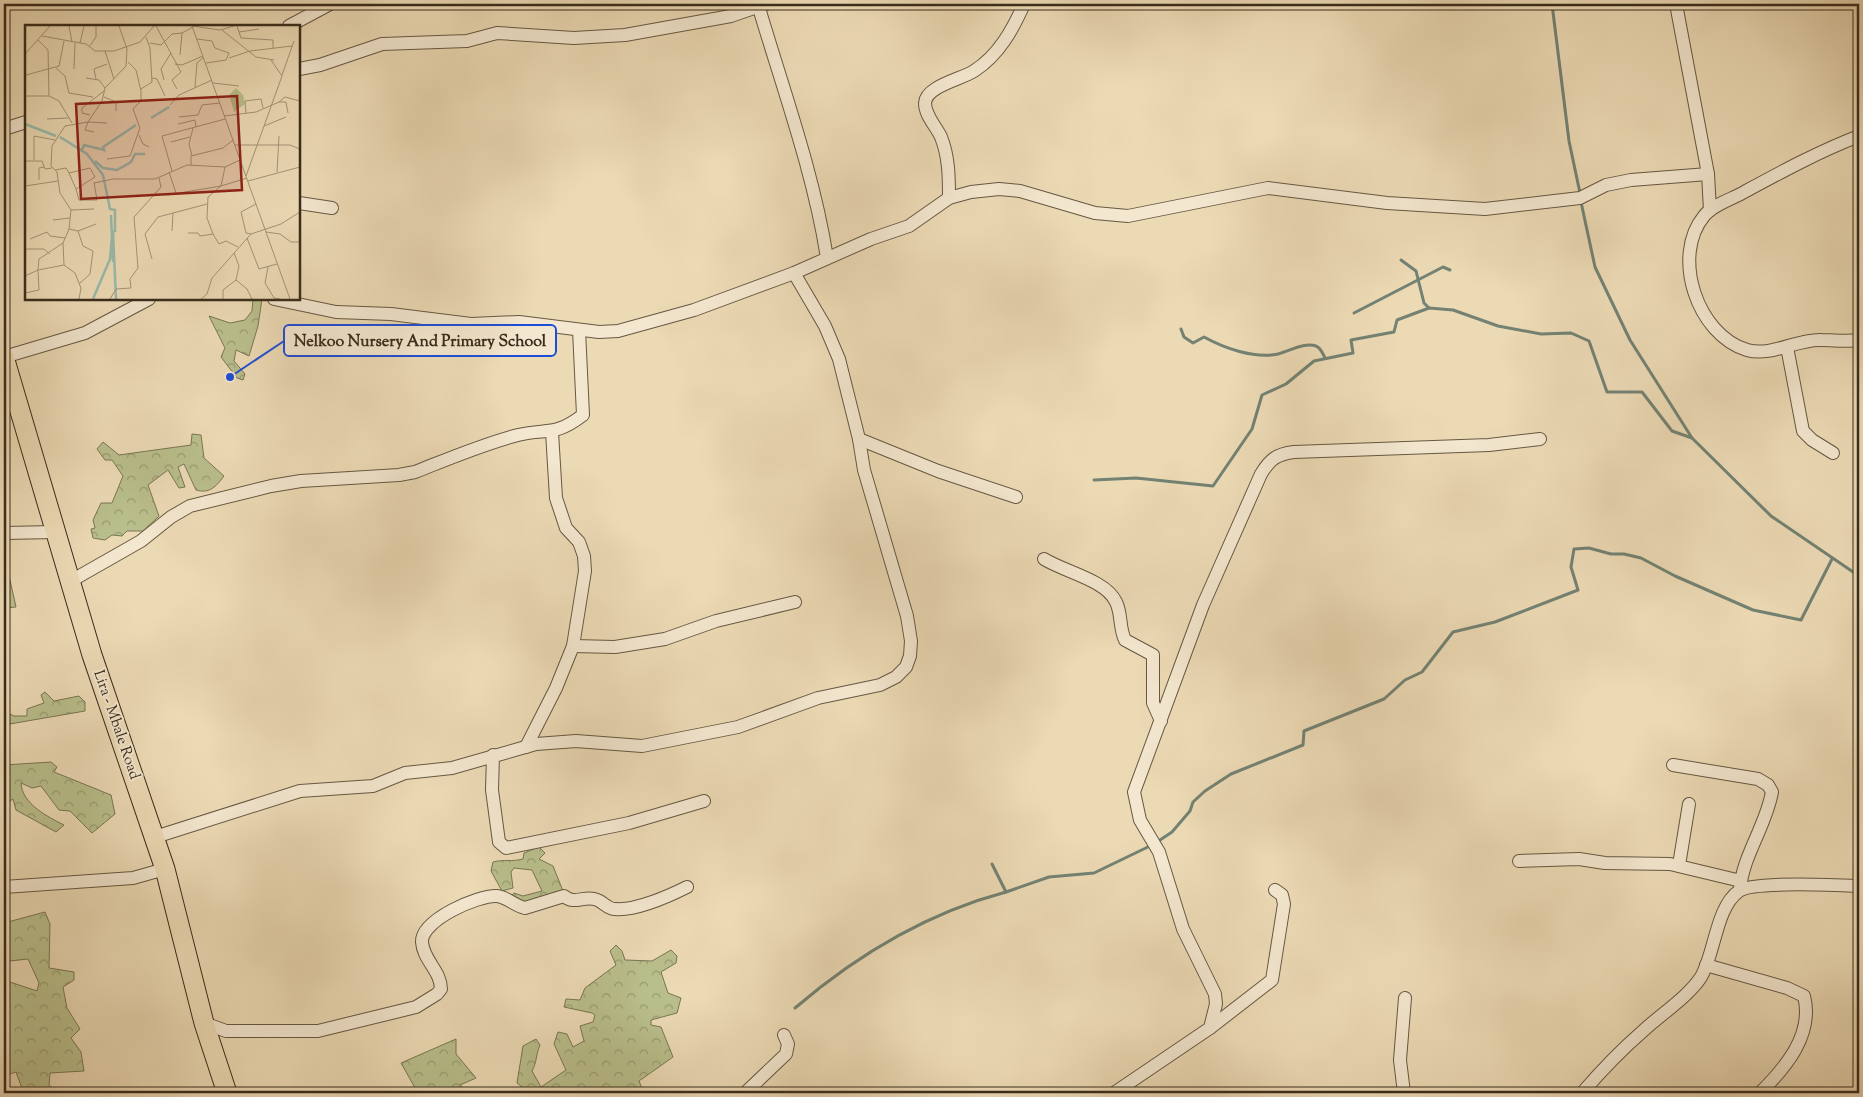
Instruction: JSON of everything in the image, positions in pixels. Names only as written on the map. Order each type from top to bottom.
[{"type":"main road","name":"Lira - Mbale Road","points":[[4,357],[69,582],[110,711],[165,869],[204,1023],[227,1093]]},
{"type":"street","points":[[291,25],[330,4]]},
{"type":"street","points":[[949,198],[949,175],[946,154],[941,137],[925,106],[926,99],[933,90],[974,71],[994,55],[1024,4]]},
{"type":"street","points":[[1676,4],[1708,174],[1710,210]]},
{"type":"street","points":[[300,69],[320,65],[382,44],[467,41],[498,33],[574,38],[625,35],[690,24],[763,6],[806,167],[827,258]]},
{"type":"street","points":[[4,129],[25,122]]},
{"type":"street","points":[[1859,136],[1776,174],[1710,210],[1695,231],[1690,252],[1692,282],[1702,311],[1724,337],[1745,349],[1773,350],[1821,340],[1859,340]]},
{"type":"street","points":[[279,300],[336,312],[391,314],[471,324],[543,324],[578,330],[618,331],[694,310],[794,273],[871,239],[909,226],[949,198],[999,189],[1020,190],[1096,213],[1128,216],[1268,188],[1387,204],[1485,209],[1580,198],[1606,185],[1631,180],[1708,174]]},
{"type":"street","points":[[300,203],[332,208]]},
{"type":"street","points":[[155,837],[300,791],[360,788],[384,783],[405,773],[452,768],[492,755],[526,747],[576,741],[642,746],[706,735],[738,727],[818,698],[880,685],[896,677],[909,661],[911,636],[901,593],[864,470],[848,389],[831,338],[794,273]]},
{"type":"street","points":[[4,357],[85,333],[147,300]]},
{"type":"street","points":[[69,582],[135,545],[171,517],[190,506],[270,486],[415,472],[519,435],[552,432],[563,428],[583,415],[578,330]]},
{"type":"street","points":[[1787,347],[1804,430],[1812,440],[1833,453]]},
{"type":"street","points":[[526,747],[556,688],[573,646],[585,572],[584,556],[579,542],[566,528],[556,498],[552,432]]},
{"type":"street","points":[[859,439],[938,471],[1016,497]]},
{"type":"street","points":[[1210,1028],[1216,1004],[1215,994],[1183,929],[1159,852],[1140,820],[1134,799],[1135,787],[1203,604],[1261,474],[1269,460],[1281,454],[1294,452],[1489,445],[1540,439]]},
{"type":"street","points":[[4,533],[55,532]]},
{"type":"street","points":[[1044,559],[1058,568],[1099,584],[1112,595],[1119,610],[1125,640],[1153,655],[1153,703],[1161,721]]},
{"type":"street","points":[[573,646],[615,647],[665,639],[716,621],[794,602]]},
{"type":"street","points":[[492,755],[492,790],[499,842],[506,848],[629,823],[704,801]]},
{"type":"street","points":[[1582,1093],[1622,1049],[1695,984],[1706,965],[1724,912],[1740,885],[1770,808],[1772,792],[1768,785],[1758,779],[1673,765]]},
{"type":"street","points":[[1679,866],[1689,804]]},
{"type":"street","points":[[1519,861],[1579,859],[1679,866],[1740,885],[1859,886]]},
{"type":"street","points":[[4,887],[133,878],[165,869]]},
{"type":"street","points":[[204,1023],[226,1031],[318,1031],[416,1007],[437,994],[441,989],[439,977],[424,950],[424,935],[430,927],[468,901],[498,896],[525,908],[564,896],[572,901],[595,899],[610,908],[617,909],[636,906],[687,887]]},
{"type":"street","points":[[1114,1093],[1210,1028],[1272,980],[1284,908],[1282,896],[1275,890]]},
{"type":"street","points":[[1706,965],[1787,988],[1804,996],[1806,1014],[1797,1049],[1784,1067],[1760,1093]]},
{"type":"street","points":[[1404,1093],[1400,1060],[1406,998]]},
{"type":"street","points":[[745,1093],[786,1054],[788,1044],[784,1035]]},
{"type":"green space","points":[[253,300],[262,300],[258,326],[249,356],[236,350],[234,361],[245,374],[243,380],[237,378],[221,357],[225,348],[209,316],[230,323],[245,320],[252,311]]},
{"type":"green space","points":[[192,434],[201,435],[204,458],[224,476],[218,483],[212,489],[205,491],[196,490],[184,464],[178,467],[185,487],[179,488],[168,470],[148,485],[159,516],[143,531],[127,531],[122,536],[112,535],[105,540],[93,538],[91,529],[95,528],[93,520],[101,503],[112,503],[123,476],[112,460],[105,460],[97,449],[103,442],[119,455],[191,445]]},
{"type":"green space","points":[[4,566],[7,567],[16,607],[4,608]]},
{"type":"green space","points":[[45,692],[54,701],[79,696],[85,702],[85,711],[4,725],[4,718],[8,713],[14,716],[27,716],[27,709],[44,703],[41,695]]},
{"type":"green space","points":[[51,762],[57,767],[54,772],[111,795],[115,814],[92,833],[70,811],[59,810],[41,786],[32,788],[21,783],[22,791],[37,809],[64,825],[56,832],[16,810],[13,799],[4,805],[4,765]]},
{"type":"green space","points":[[539,847],[545,853],[539,859],[553,866],[563,891],[523,906],[510,897],[514,893],[523,896],[542,891],[532,870],[514,868],[511,872],[513,888],[502,891],[491,871],[493,862],[523,859],[524,853]]},
{"type":"green space","points":[[45,912],[50,924],[49,968],[74,972],[74,980],[63,987],[67,1008],[80,1029],[71,1038],[81,1052],[84,1071],[50,1073],[49,1085],[58,1093],[4,1093],[4,1089],[11,1092],[23,1091],[16,1072],[4,1076],[4,980],[37,991],[39,983],[28,959],[10,961],[4,953],[4,923]]},
{"type":"green space","points":[[616,945],[622,951],[625,960],[652,961],[671,950],[677,956],[676,963],[661,972],[668,993],[681,998],[677,1013],[651,1020],[651,1025],[661,1027],[673,1057],[639,1081],[644,1093],[530,1093],[517,1083],[523,1046],[536,1039],[540,1045],[532,1071],[541,1087],[566,1070],[554,1044],[558,1032],[567,1034],[573,1047],[584,1041],[580,1026],[593,1022],[595,1015],[564,1007],[566,999],[580,1000],[585,988],[616,965],[610,951]]},
{"type":"green space","points":[[456,1039],[456,1054],[476,1078],[460,1085],[469,1093],[418,1093],[401,1063]]},
{"type":"waterway","points":[[1552,4],[1569,141],[1580,193]]},
{"type":"waterway","points":[[1581,202],[1595,267],[1630,340],[1692,438],[1771,516],[1859,576]]},
{"type":"waterway","points":[[1401,260],[1416,271],[1424,303],[1429,308]]},
{"type":"waterway","points":[[1354,313],[1443,267],[1450,270]]},
{"type":"waterway","points":[[1094,480],[1136,478],[1213,486],[1252,429],[1262,395],[1286,384],[1314,361],[1353,353],[1351,340],[1394,332],[1397,320],[1429,308],[1453,310],[1498,326],[1541,334],[1571,333],[1589,341],[1607,392],[1642,392],[1672,431],[1692,438]]},
{"type":"waterway","points":[[1181,329],[1184,337],[1193,343],[1204,337],[1230,349],[1259,355],[1278,354],[1311,345],[1319,348],[1325,358]]},
{"type":"waterway","points":[[1157,842],[1172,832],[1190,811],[1193,802],[1205,791],[1231,774],[1303,745],[1304,731],[1384,699],[1405,680],[1422,672],[1453,632],[1495,622],[1578,590],[1571,567],[1574,549],[1589,548],[1611,554],[1624,554],[1641,558],[1675,576],[1753,610],[1801,620],[1832,559]]},
{"type":"waterway","points":[[992,864],[1006,892],[1049,877],[1094,873],[1152,845]]},
{"type":"waterway","points":[[795,1008],[843,970],[894,938],[949,911],[1006,892]]},
{"type":"place","name":"Nelkoo Nursery And Primary School","points":[[230,377]]}]
